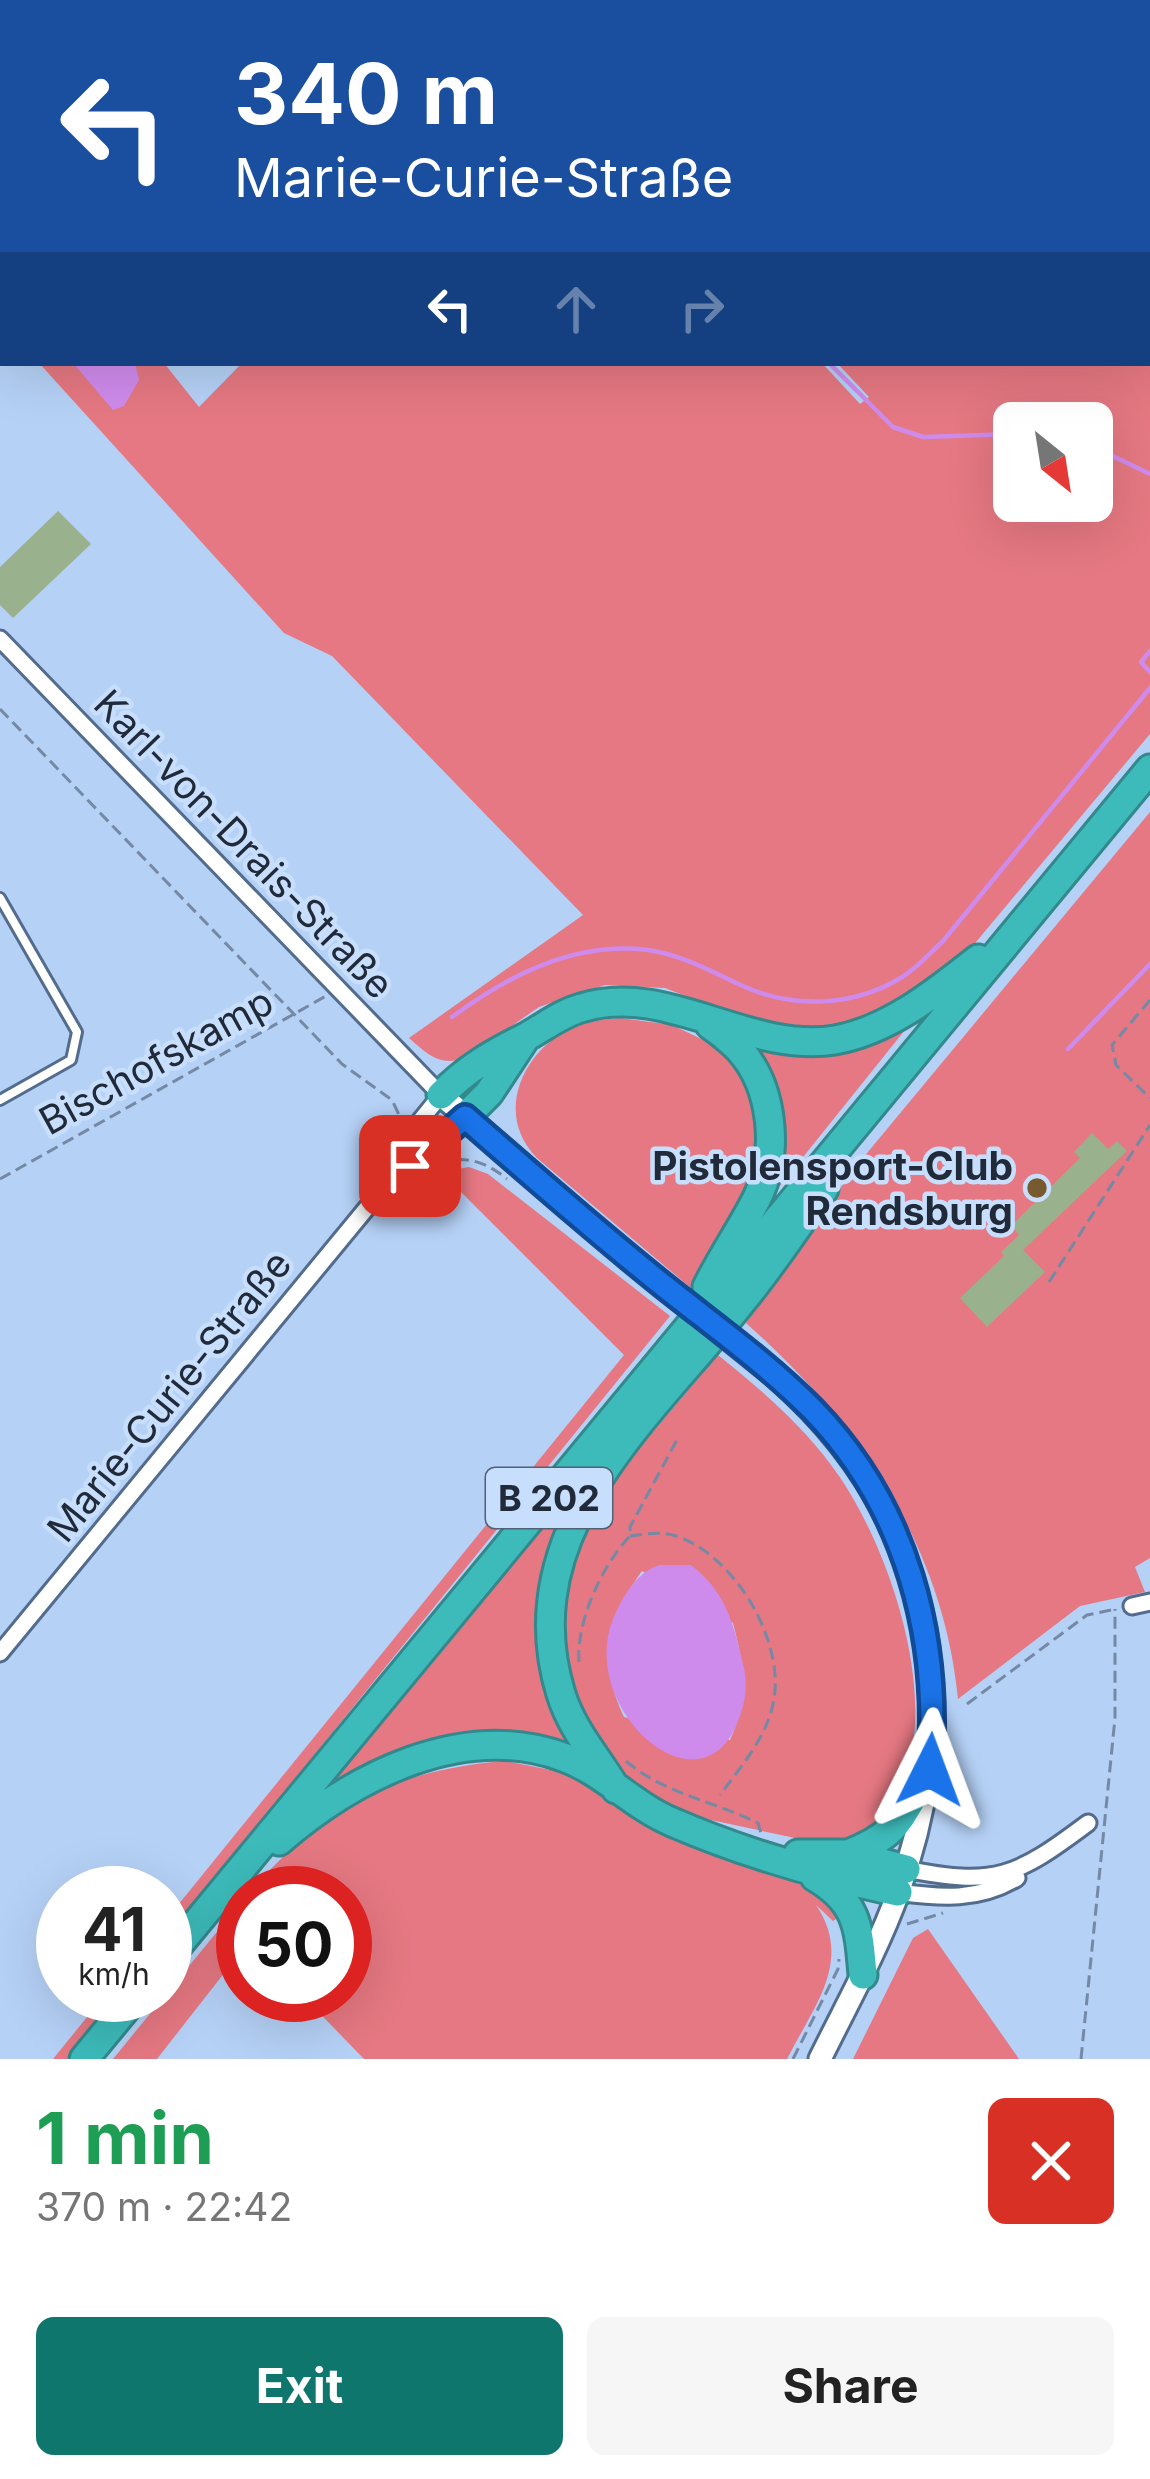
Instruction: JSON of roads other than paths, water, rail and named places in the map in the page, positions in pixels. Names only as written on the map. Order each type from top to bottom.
[{"type":"highway","name":"B 202","points":[[192,1927],[1150,769]]},
{"type":"highway","points":[[441,1095],[474,1064],[584,1006],[646,1003],[756,1034],[834,1040],[889,1021],[925,1000],[1020,926]]},
{"type":"highway","points":[[676,1343],[760,1194],[771,1144],[769,1119],[754,1073],[740,1050],[707,1022]]},
{"type":"highway","points":[[465,1117],[489,1093],[527,1036]]},
{"type":"highway","points":[[616,1789],[568,1714],[554,1660],[551,1606],[569,1529],[596,1480],[744,1300],[853,1149],[873,1102]]},
{"type":"highway","points":[[199,1919],[281,1838],[328,1801],[368,1778],[424,1757],[490,1747],[539,1750],[588,1768],[668,1820],[764,1844],[848,1854],[902,1881]]},
{"type":"highway","points":[[848,1854],[897,1828],[930,1770]]},
{"type":"highway","points":[[764,1844],[802,1866],[847,1902],[860,1934],[863,1975]]},
{"type":"highway","points":[[802,1866],[902,1881]]},
{"type":"highway","points":[[85,2059],[115,2022]]},
{"type":"main road","points":[[441,1095],[811,1408],[862,1471],[908,1563],[922,1612],[932,1683],[930,1770],[902,1881],[863,1975],[820,2059]]},
{"type":"street","name":"Karl-von-Drais-Straße","points":[[0,639],[441,1095]]},
{"type":"street","name":"Marie-Curie-Straße","points":[[389,1180],[421,1117],[441,1095]]},
{"type":"street","name":"Marie-Curie-Straße","points":[[0,1653],[389,1180],[465,1117]]},
{"type":"street","points":[[1123,1608],[1150,1602]]},
{"type":"street","points":[[902,1881],[941,1898],[969,1897],[1007,1884],[1088,1823]]},
{"type":"street","points":[[902,1881],[999,1876],[1047,1854]]},
{"type":"lane","points":[[0,898],[77,1032],[70,1060],[0,1100]]},
{"type":"waterway","points":[[832,366],[893,427],[923,437],[993,435]]},
{"type":"waterway","points":[[1113,456],[1150,474]]},
{"type":"waterway","points":[[1150,651],[1141,662],[1150,672]]},
{"type":"waterway","points":[[452,1017],[544,964],[621,949],[673,956],[782,999],[844,999],[883,987],[913,969],[943,941],[1150,688]]},
{"type":"waterway","points":[[1068,1049],[1150,964]]},
{"type":"place","name":"Pistolensport-Club Rendsburg","points":[[1037,1188]]}]
